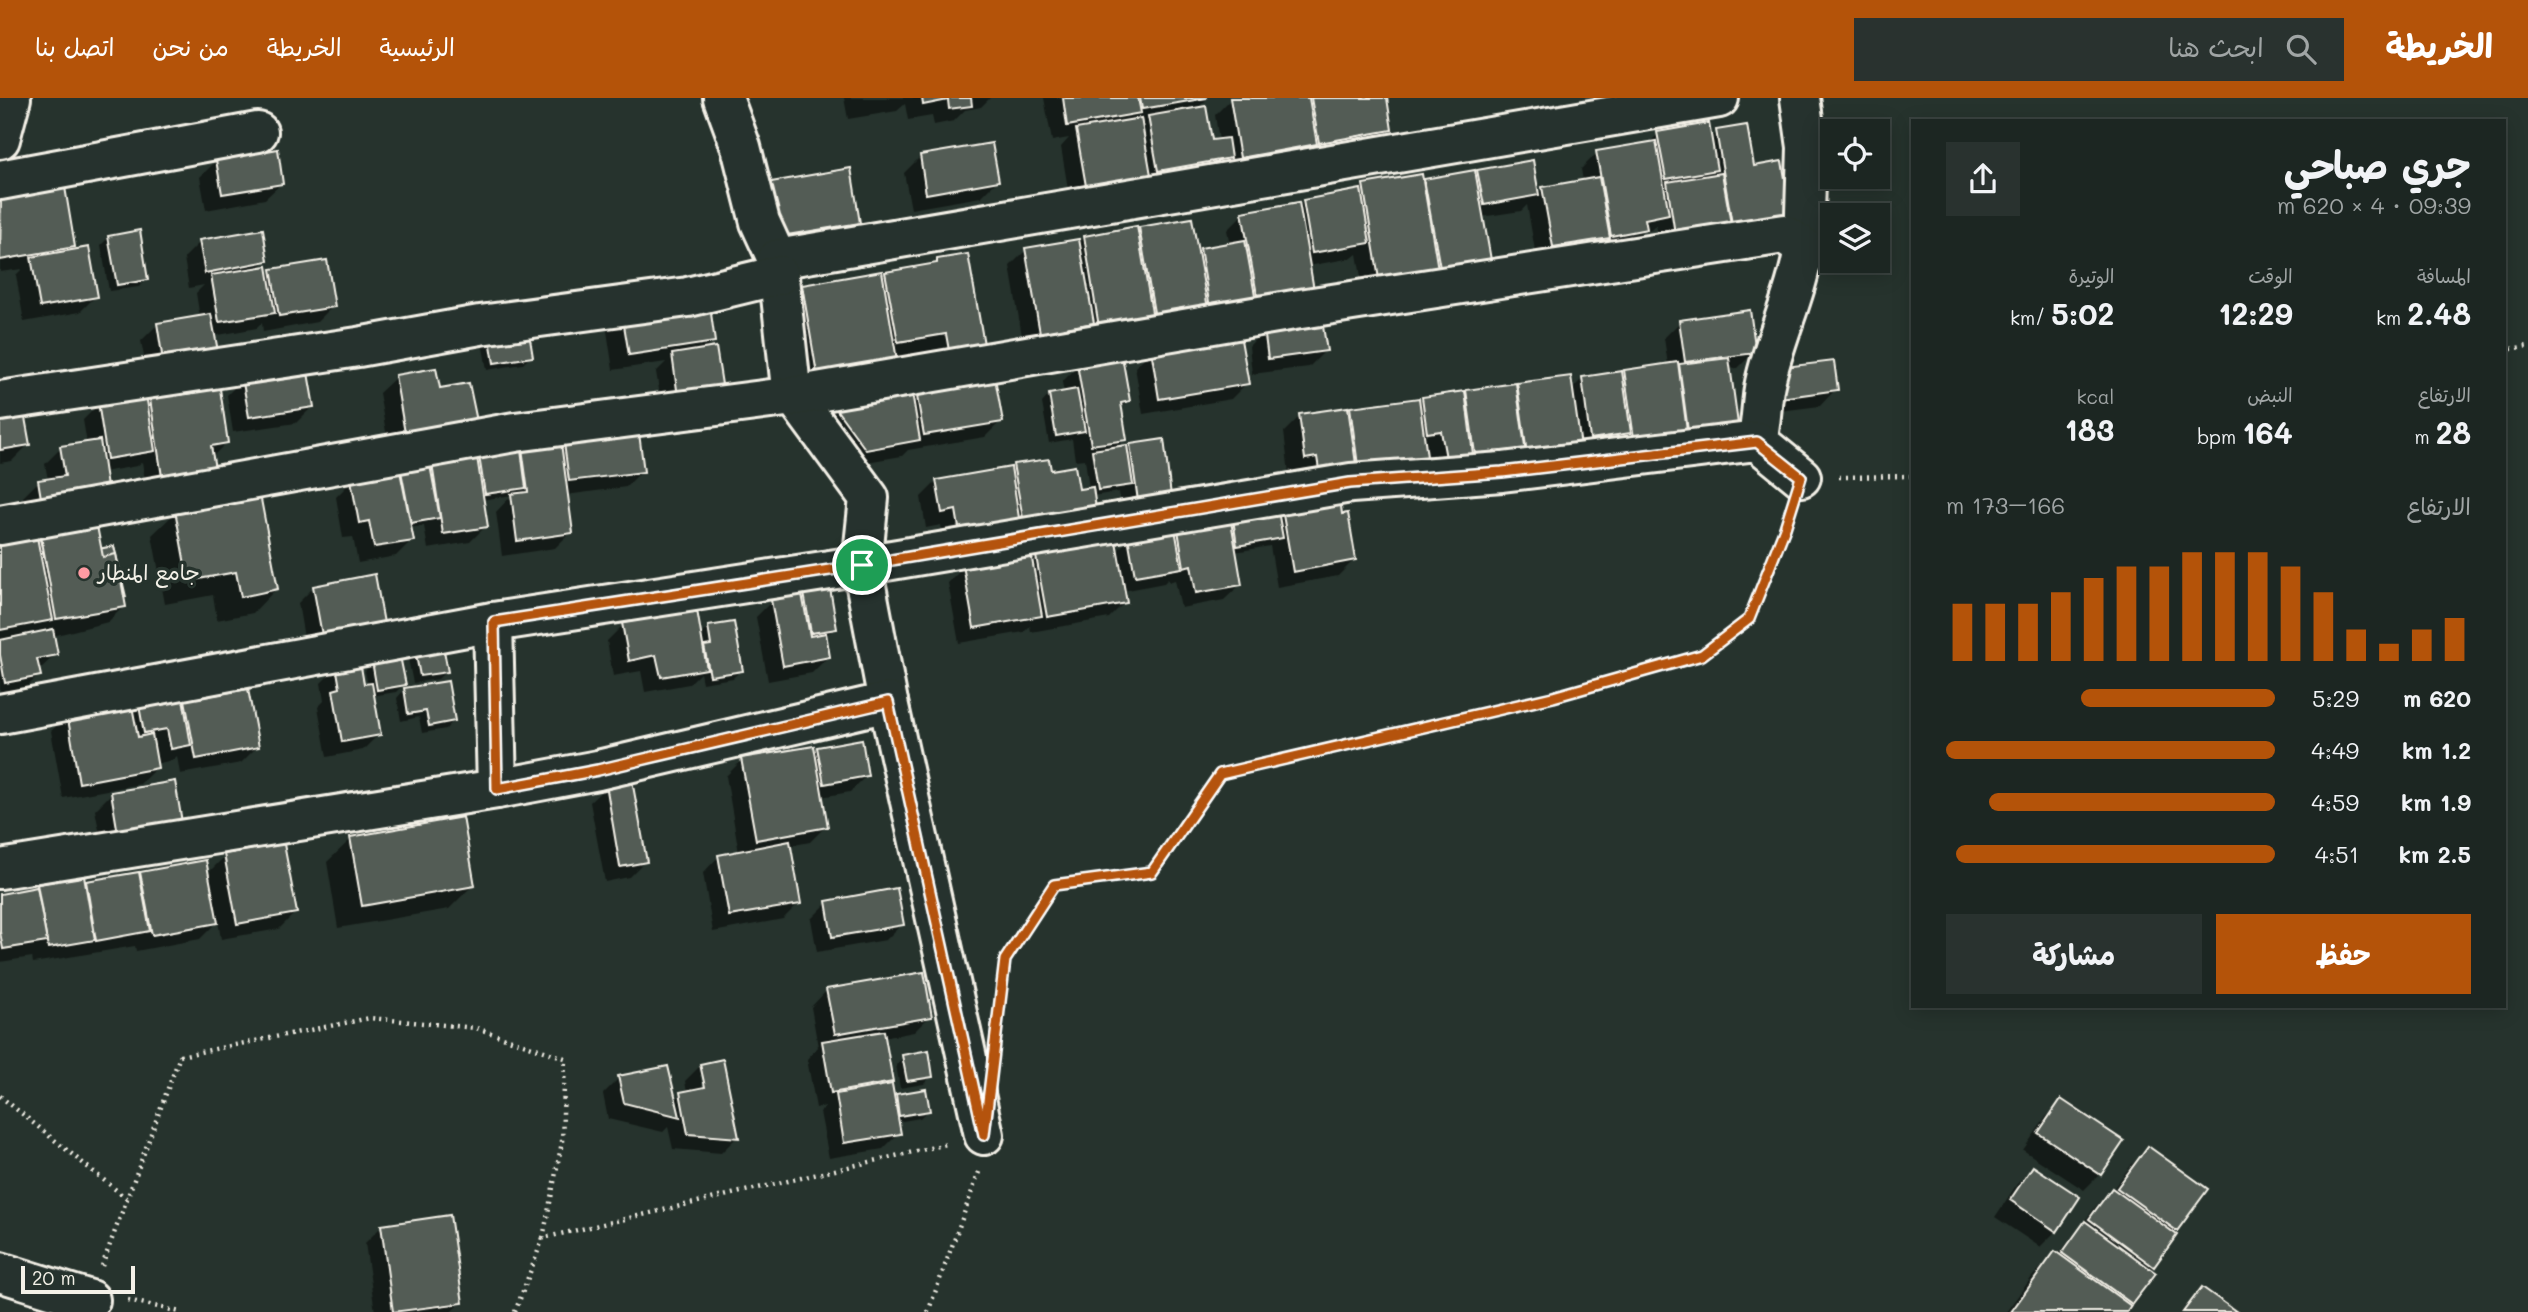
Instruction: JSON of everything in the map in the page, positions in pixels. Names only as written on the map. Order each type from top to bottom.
[{"type":"street","points":[[0,139],[11,98]]},
{"type":"street","points":[[723,98],[741,147],[760,222],[778,267],[794,396],[869,498],[862,565],[888,702],[984,1135]]},
{"type":"street","points":[[0,401],[358,348],[480,325],[688,297],[778,267],[1719,98]]},
{"type":"street","points":[[1757,442],[1765,383],[1800,273],[1804,247],[1807,147],[1800,98]]},
{"type":"street","points":[[0,180],[258,132]]},
{"type":"street","points":[[0,525],[515,432],[794,396],[1307,308],[1759,237],[1784,234],[1804,247]]},
{"type":"street","points":[[0,714],[494,622],[862,565],[1350,483],[1502,472],[1757,442],[1801,477]]},
{"type":"street","points":[[494,622],[497,789]]},
{"type":"street","points":[[0,869],[497,789],[598,770],[888,702]]},
{"type":"street","points":[[0,1272],[90,1300]]},
{"type":"path","points":[[2506,351],[2528,346]]},
{"type":"path","points":[[999,1014],[1005,960],[1054,885],[1152,872],[1220,774],[1553,697],[1702,655],[1749,619],[1785,528],[1801,477],[1911,476]]},
{"type":"path","points":[[90,1300],[180,1056],[370,1018],[476,1027],[565,1058],[562,1142],[543,1238],[515,1312]]},
{"type":"path","points":[[0,1096],[126,1198]]},
{"type":"path","points":[[543,1238],[984,1135],[984,1158],[928,1312]]},
{"type":"building","points":[[922,98],[971,98],[972,106],[949,109],[948,100],[923,105]]},
{"type":"building","points":[[1063,98],[1138,98],[1141,113],[1067,126]]},
{"type":"building","points":[[1140,98],[1207,98],[1142,109]]},
{"type":"building","points":[[1230,98],[1309,98],[1317,144],[1240,158]]},
{"type":"building","points":[[1311,98],[1387,98],[1392,130],[1319,143]]},
{"type":"building","points":[[1206,106],[1212,140],[1228,138],[1231,158],[1158,171],[1148,116]]},
{"type":"building","points":[[1141,118],[1151,175],[1086,186],[1076,129]]},
{"type":"building","points":[[1709,123],[1717,170],[1666,179],[1657,132]]},
{"type":"building","points":[[1747,125],[1754,166],[1782,161],[1791,214],[1732,224],[1716,130]]},
{"type":"building","points":[[1656,141],[1669,214],[1645,219],[1647,229],[1611,236],[1596,151]]},
{"type":"building","points":[[992,143],[999,181],[926,194],[920,155]]},
{"type":"building","points":[[278,149],[283,184],[222,194],[216,160]]},
{"type":"building","points":[[1533,160],[1539,195],[1484,205],[1477,170]]},
{"type":"building","points":[[851,168],[860,223],[781,236],[771,182]]},
{"type":"building","points":[[1475,170],[1491,260],[1440,268],[1424,179]]},
{"type":"building","points":[[1722,173],[1731,224],[1675,234],[1667,182]]},
{"type":"building","points":[[1422,174],[1438,269],[1379,279],[1363,184]]},
{"type":"building","points":[[1599,177],[1610,238],[1553,247],[1542,187]]},
{"type":"building","points":[[65,187],[75,247],[0,260],[1,198]]},
{"type":"building","points":[[1361,189],[1370,243],[1312,253],[1303,200]]},
{"type":"building","points":[[1299,202],[1315,296],[1259,306],[1242,212]]},
{"type":"building","points":[[1192,218],[1209,314],[1156,324],[1139,227]]},
{"type":"building","points":[[1137,226],[1154,324],[1100,333],[1084,236]]},
{"type":"building","points":[[263,229],[268,261],[205,273],[199,240]]},
{"type":"building","points":[[140,230],[148,280],[117,285],[108,236]]},
{"type":"building","points":[[1079,239],[1094,323],[1040,333],[1025,248]]},
{"type":"building","points":[[1245,240],[1257,306],[1211,314],[1200,248]]},
{"type":"building","points":[[89,247],[98,297],[40,307],[31,257]]},
{"type":"building","points":[[968,254],[985,350],[950,356],[946,334],[898,342],[885,272],[937,263],[937,259]]},
{"type":"building","points":[[327,260],[335,307],[279,316],[271,269]]},
{"type":"building","points":[[267,266],[275,313],[219,322],[211,275]]},
{"type":"building","points":[[882,271],[898,366],[818,380],[802,285]]},
{"type":"building","points":[[709,299],[715,342],[629,355],[622,313]]},
{"type":"building","points":[[1750,310],[1756,353],[1685,362],[1679,320]]},
{"type":"building","points":[[211,314],[220,362],[163,361],[157,323]]},
{"type":"building","points":[[1322,320],[1327,351],[1268,359],[1264,328]]},
{"type":"building","points":[[528,327],[533,357],[494,363],[489,333]]},
{"type":"building","points":[[1240,334],[1249,384],[1159,399],[1151,349]]},
{"type":"building","points":[[716,347],[724,397],[679,404],[672,354]]},
{"type":"building","points":[[1122,356],[1130,401],[1121,403],[1127,440],[1091,445],[1077,364]]},
{"type":"building","points":[[1729,358],[1738,424],[1688,431],[1679,364]]},
{"type":"building","points":[[1834,361],[1838,390],[1780,398],[1776,368]]},
{"type":"building","points":[[1678,362],[1687,431],[1634,438],[1624,370]]},
{"type":"building","points":[[307,367],[314,407],[249,417],[242,377]]},
{"type":"building","points":[[436,368],[440,388],[469,383],[478,426],[406,439],[395,375]]},
{"type":"building","points":[[1622,371],[1631,433],[1590,439],[1582,377]]},
{"type":"building","points":[[1571,376],[1581,447],[1527,454],[1517,383]]},
{"type":"building","points":[[995,378],[1003,422],[924,435],[916,391]]},
{"type":"building","points":[[219,382],[228,443],[211,446],[216,474],[163,483],[149,393]]},
{"type":"building","points":[[1516,383],[1526,454],[1476,461],[1466,390]]},
{"type":"building","points":[[1077,389],[1085,431],[1056,436],[1049,394]]},
{"type":"building","points":[[1465,391],[1473,454],[1446,458],[1441,431],[1427,433],[1422,397]]},
{"type":"building","points":[[912,392],[920,440],[866,450],[833,405]]},
{"type":"building","points":[[146,394],[155,451],[107,459],[98,402]]},
{"type":"building","points":[[1419,398],[1428,464],[1359,473],[1350,407]]},
{"type":"building","points":[[1348,407],[1357,471],[1320,476],[1317,457],[1305,459],[1299,414]]},
{"type":"building","points":[[24,412],[30,445],[0,450],[0,415]]},
{"type":"building","points":[[639,433],[644,472],[569,481],[564,443]]},
{"type":"building","points":[[1164,439],[1171,496],[1138,501],[1130,444]]},
{"type":"building","points":[[100,440],[108,494],[42,504],[38,480],[65,476],[60,446]]},
{"type":"building","points":[[561,443],[573,533],[517,541],[511,494],[528,492],[522,448]]},
{"type":"building","points":[[1127,445],[1133,485],[1098,490],[1092,450]]},
{"type":"building","points":[[521,450],[526,488],[485,494],[479,456]]},
{"type":"building","points":[[477,457],[488,527],[443,534],[432,464]]},
{"type":"building","points":[[1049,459],[1051,470],[1075,466],[1079,489],[1093,487],[1097,516],[1025,529],[1013,464]]},
{"type":"building","points":[[430,465],[440,518],[411,523],[401,471]]},
{"type":"building","points":[[1011,467],[1020,524],[960,534],[956,510],[942,513],[936,480]]},
{"type":"building","points":[[400,471],[414,541],[374,547],[369,521],[359,523],[351,480]]},
{"type":"building","points":[[260,494],[278,589],[241,597],[236,572],[188,581],[175,510]]},
{"type":"building","points":[[1340,499],[1342,514],[1348,513],[1356,560],[1293,572],[1282,509]]},
{"type":"building","points":[[1278,511],[1283,538],[1237,546],[1233,519]]},
{"type":"building","points":[[1231,521],[1242,585],[1196,593],[1191,565],[1184,567],[1178,530]]},
{"type":"building","name":"جامع المنطار","points":[[92,523],[98,549],[114,546],[126,597],[57,613],[39,535]]},
{"type":"building","name":"جامع المنطار","points":[[97,526],[103,557],[116,554],[126,607],[56,619],[41,536]]},
{"type":"building","points":[[1175,529],[1182,568],[1135,576],[1128,537]]},
{"type":"building","points":[[37,537],[53,620],[0,630],[0,544]]},
{"type":"building","points":[[1116,541],[1127,603],[1047,617],[1036,556]]},
{"type":"building","points":[[1031,553],[1042,616],[974,628],[963,565]]},
{"type":"building","points":[[375,574],[386,634],[324,646],[313,586]]},
{"type":"building","points":[[830,588],[837,629],[811,633],[804,593]]},
{"type":"building","points":[[802,594],[810,636],[826,633],[830,657],[783,666],[771,600]]},
{"type":"building","points":[[697,610],[707,669],[661,677],[656,655],[629,661],[622,623]]},
{"type":"building","points":[[734,622],[743,671],[710,676],[704,646],[711,645],[708,626]]},
{"type":"building","points":[[53,629],[58,655],[37,659],[41,676],[5,683],[0,640]]},
{"type":"building","points":[[443,645],[448,672],[420,676],[415,650]]},
{"type":"building","points":[[400,656],[406,685],[377,690],[372,661]]},
{"type":"building","points":[[360,661],[364,684],[372,683],[381,735],[342,742],[333,690],[340,688],[336,665]]},
{"type":"building","points":[[448,681],[455,721],[429,726],[426,711],[408,714],[404,688]]},
{"type":"building","points":[[248,689],[259,747],[196,759],[185,700]]},
{"type":"building","points":[[182,692],[191,745],[171,749],[167,729],[144,733],[138,700]]},
{"type":"building","points":[[131,701],[138,737],[152,734],[158,768],[79,783],[67,713]]},
{"type":"building","points":[[862,739],[868,776],[824,784],[817,747]]},
{"type":"building","points":[[814,746],[828,827],[756,840],[741,758]]},
{"type":"building","points":[[632,780],[647,862],[620,867],[606,784]]},
{"type":"building","points":[[175,781],[183,828],[119,840],[111,792]]},
{"type":"building","points":[[463,817],[475,886],[362,906],[350,837]]},
{"type":"building","points":[[790,841],[801,904],[729,916],[718,855]]},
{"type":"building","points":[[284,844],[297,913],[237,924],[224,854]]},
{"type":"building","points":[[206,860],[218,923],[152,935],[140,872]]},
{"type":"building","points":[[139,872],[150,931],[96,941],[86,881]]},
{"type":"building","points":[[84,876],[95,940],[48,948],[37,884]]},
{"type":"building","points":[[37,887],[47,942],[3,949],[0,894]]},
{"type":"building","points":[[897,888],[904,925],[832,937],[826,901]]},
{"type":"building","points":[[924,972],[932,1017],[835,1034],[826,989]]},
{"type":"building","points":[[884,1031],[893,1082],[831,1093],[822,1041]]},
{"type":"building","points":[[929,1050],[933,1077],[907,1081],[902,1055]]},
{"type":"building","points":[[723,1059],[739,1138],[688,1134],[680,1092],[705,1087],[700,1064]]},
{"type":"building","points":[[668,1066],[680,1117],[624,1103],[618,1076]]},
{"type":"building","points":[[892,1084],[901,1134],[844,1143],[836,1094]]},
{"type":"building","points":[[926,1089],[930,1111],[899,1116],[896,1094]]},
{"type":"building","points":[[2061,1099],[2124,1141],[2101,1175],[2038,1133]]},
{"type":"building","points":[[2148,1146],[2208,1189],[2177,1231],[2117,1188]]},
{"type":"building","points":[[2033,1166],[2080,1197],[2057,1232],[2010,1200]]},
{"type":"building","points":[[2112,1188],[2177,1235],[2154,1267],[2089,1219]]},
{"type":"building","points":[[450,1215],[463,1303],[393,1312],[381,1225]]},
{"type":"building","points":[[2085,1221],[2156,1273],[2132,1304],[2062,1253]]},
{"type":"building","points":[[2055,1251],[2131,1306],[2127,1312],[2011,1312]]},
{"type":"building","points":[[2202,1287],[2237,1312],[2183,1312]]},
{"type":"place","name":"جامع المنطار","points":[[84,573]]},
{"type":"route","points":[[1757,442],[1801,477],[1785,528],[1749,619],[1702,655],[1553,697],[1220,774],[1152,872],[1054,885],[1005,960],[984,1135],[888,702],[598,770],[497,789],[494,622],[862,565],[1350,483],[1502,472],[1757,442]]}]
